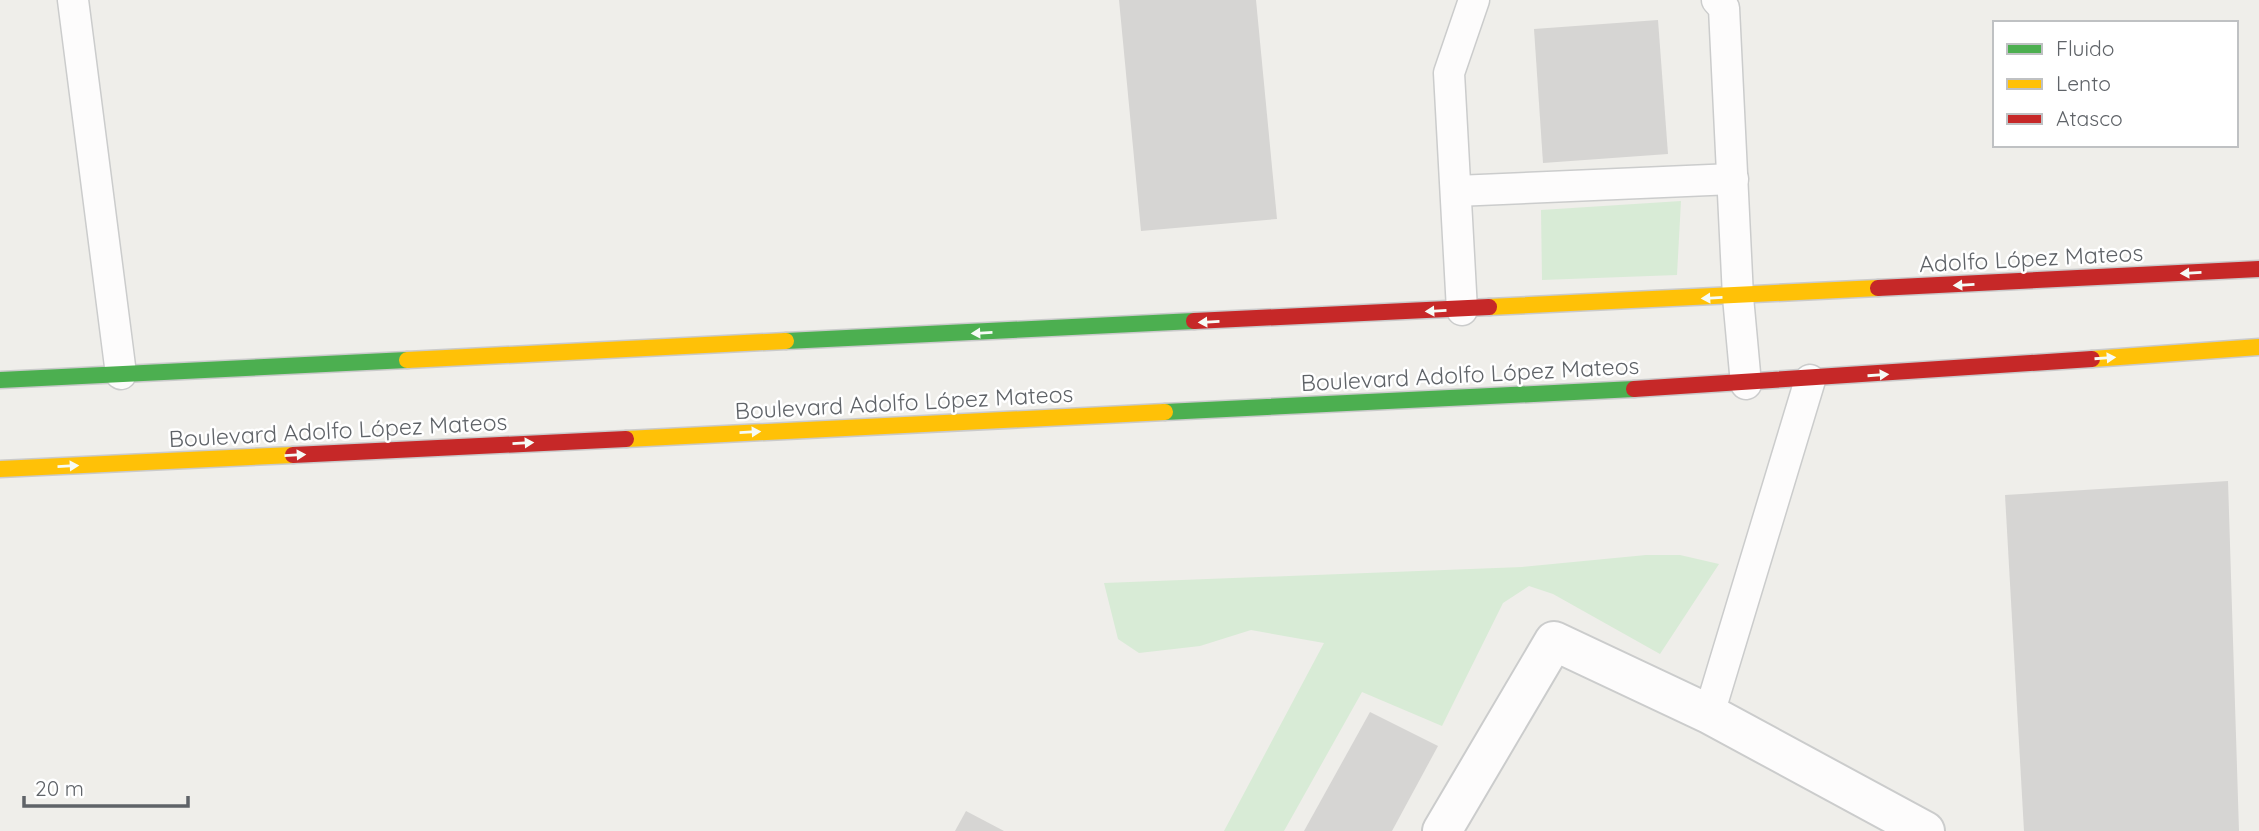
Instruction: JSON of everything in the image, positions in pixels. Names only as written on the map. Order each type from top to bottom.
[{"type":"street","name":"Adolfo López Mateos","points":[[1738,297],[2259,269]]},
{"type":"street","points":[[0,380],[1738,297]]},
{"type":"street","points":[[1810,380],[2259,347]]},
{"type":"street","name":"Boulevard Adolfo López Mateos","points":[[0,469],[1810,380]]},
{"type":"street","points":[[1441,831],[1554,641],[1709,713],[1925,831]]},
{"type":"lane","points":[[73,0],[121,374]]},
{"type":"lane","points":[[1462,310],[1449,73],[1474,0]]},
{"type":"lane","points":[[1717,0],[1724,8],[1738,297],[1746,384]]},
{"type":"lane","points":[[1456,191],[1733,179]]},
{"type":"lane","points":[[1709,713],[1810,380]]},
{"type":"green space","points":[[1681,201],[1677,275],[1542,280],[1541,210]]},
{"type":"green space","points":[[1646,555],[1680,555],[1719,564],[1660,654],[1553,594],[1529,586],[1503,603],[1442,726],[1362,692],[1284,831],[1224,831],[1324,643],[1251,630],[1200,646],[1139,653],[1118,639],[1104,583],[1522,567]]},
{"type":"building","points":[[1119,0],[1256,0],[1277,219],[1141,231]]},
{"type":"building","points":[[1658,20],[1668,154],[1543,163],[1534,29]]},
{"type":"building","points":[[2228,481],[2239,831],[2024,831],[2005,495]]},
{"type":"building","points":[[1370,712],[1438,746],[1392,831],[1304,831]]},
{"type":"building","points":[[966,811],[1004,831],[955,831]]},
{"type":"traffic: fast","points":[[786,341],[1194,321]]},
{"type":"traffic: fast","points":[[0,380],[407,360]]},
{"type":"traffic: fast","points":[[1165,412],[1634,389]]},
{"type":"traffic: slow","points":[[1489,307],[1878,288]]},
{"type":"traffic: slow","points":[[407,360],[786,341]]},
{"type":"traffic: slow","points":[[2092,359],[2259,347]]},
{"type":"traffic: slow","points":[[626,439],[1165,412]]},
{"type":"traffic: slow","points":[[0,469],[293,455]]},
{"type":"traffic: jam","points":[[1878,288],[2259,269]]},
{"type":"traffic: jam","points":[[1194,321],[1489,307]]},
{"type":"traffic: jam","points":[[1634,389],[2092,359]]},
{"type":"traffic: jam","points":[[293,455],[626,439]]}]
